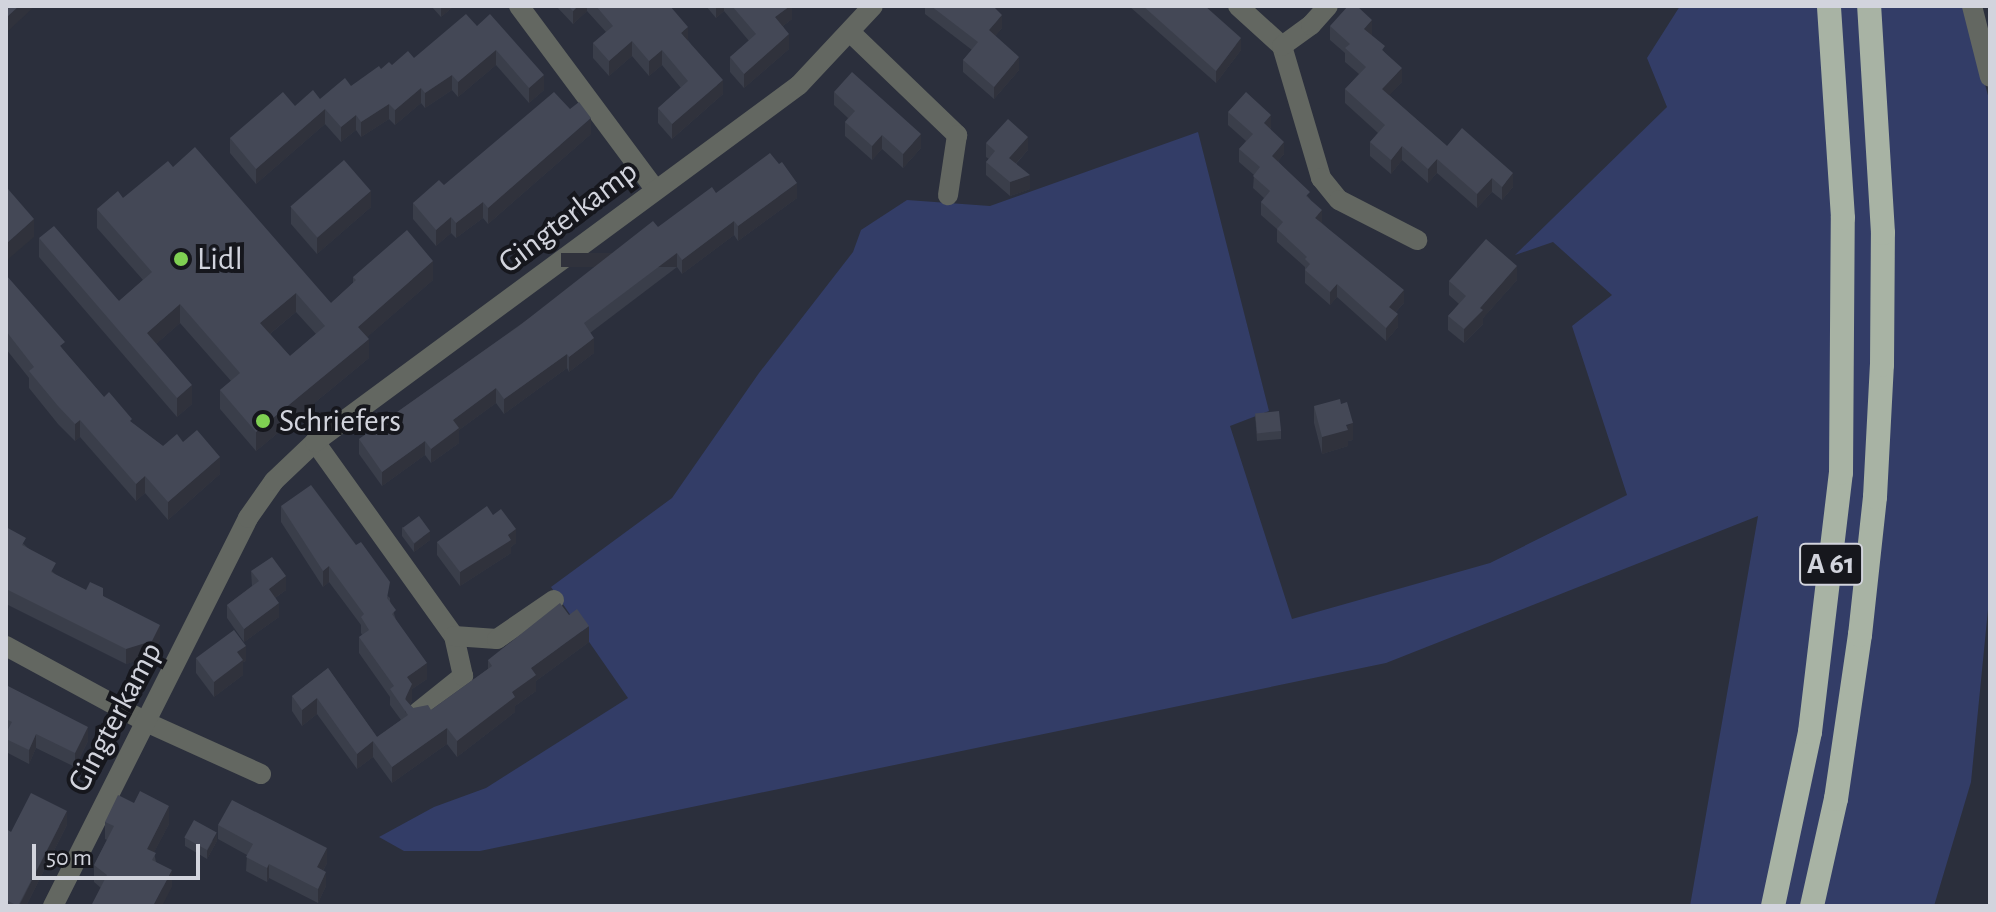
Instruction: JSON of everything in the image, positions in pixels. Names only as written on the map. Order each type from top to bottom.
[{"type":"highway","name":"A 61","points":[[1773,906],[1810,732],[1841,473],[1843,218],[1829,6]]},
{"type":"highway","name":"A 61","points":[[1812,906],[1836,799],[1860,635],[1875,497],[1882,365],[1883,233],[1869,6]]},
{"type":"street","points":[[519,6],[655,189]]},
{"type":"street","name":"Gingterkamp","points":[[53,906],[112,786],[148,723],[248,518],[274,481],[315,442],[799,85],[873,6]]},
{"type":"street","points":[[1238,6],[1282,46],[1321,178],[1339,200],[1417,240]]},
{"type":"street","points":[[1282,46],[1311,25],[1328,6]]},
{"type":"street","points":[[1972,6],[1990,77]]},
{"type":"street","points":[[850,32],[957,135],[948,195]]},
{"type":"street","points":[[315,442],[454,636],[463,676],[418,712]]},
{"type":"street","points":[[454,636],[497,639],[554,600]]},
{"type":"street","points":[[6,646],[148,723],[261,774]]},
{"type":"shaded area","points":[[1680,6],[1964,6],[1990,103],[1990,589],[1971,782],[1934,906],[1690,906],[1758,516],[1386,663],[480,851],[404,851],[379,837],[434,807],[486,788],[628,698],[551,587],[672,498],[759,373],[853,252],[861,230],[907,200],[990,206],[1198,132],[1269,411],[1230,426],[1292,619],[1490,563],[1627,495],[1572,326],[1612,295],[1553,242],[1515,255],[1667,107],[1647,58]]},
{"type":"building","points":[[6,6],[19,6],[6,18]]},
{"type":"building","points":[[596,6],[670,6],[688,27],[681,33],[723,80],[672,124],[658,108],[688,81],[662,50],[649,61],[632,41],[609,61],[593,43],[613,26]]},
{"type":"building","points":[[732,6],[790,6],[775,17],[789,34],[744,74],[730,57],[756,34]]},
{"type":"building","points":[[931,6],[993,6],[1002,15],[989,30],[1019,57],[994,87],[963,60],[978,42]]},
{"type":"building","points":[[1143,6],[1205,6],[1241,38],[1216,71]]},
{"type":"building","points":[[1348,6],[1357,6],[1372,20],[1364,29],[1385,46],[1382,50],[1402,68],[1382,89],[1447,146],[1462,128],[1513,173],[1502,187],[1492,178],[1477,194],[1437,159],[1428,169],[1402,146],[1391,160],[1370,142],[1385,125],[1345,89],[1366,67],[1345,48],[1350,44],[1330,26]]},
{"type":"building","points":[[466,14],[477,26],[490,14],[544,75],[529,88],[496,50],[458,82],[452,75],[425,93],[421,88],[395,110],[389,104],[361,122],[356,115],[341,127],[325,109],[256,169],[230,138],[283,92],[295,106],[313,90],[320,99],[345,78],[351,86],[379,66],[381,69],[389,62],[392,65],[408,51],[414,58]]},
{"type":"building","points":[[852,72],[921,134],[903,154],[882,135],[872,146],[845,122],[855,111],[834,92]]},
{"type":"building","points":[[554,92],[570,109],[579,102],[591,118],[488,208],[483,202],[456,223],[451,217],[436,230],[413,203],[439,180],[444,185]]},
{"type":"building","points":[[1246,92],[1271,115],[1264,123],[1284,142],[1272,156],[1310,192],[1306,196],[1322,210],[1315,218],[1404,290],[1389,307],[1398,314],[1386,328],[1337,284],[1330,292],[1305,270],[1310,264],[1305,259],[1307,257],[1277,229],[1283,222],[1261,202],[1270,191],[1253,176],[1260,167],[1239,149],[1253,134],[1228,112]]},
{"type":"building","points":[[1008,119],[1028,137],[1009,158],[1030,175],[1010,182],[986,162],[995,151],[986,143]]},
{"type":"building","points":[[195,147],[331,303],[356,280],[353,277],[407,230],[433,261],[358,327],[369,339],[256,432],[220,390],[240,373],[180,304],[147,333],[192,385],[177,398],[39,238],[54,226],[119,301],[152,272],[97,209],[118,191],[123,198],[168,161],[173,167]],"holes":[[[296,293],[325,326],[290,356],[260,323]]]},
{"type":"building","points":[[770,153],[779,164],[782,162],[797,183],[738,226],[734,221],[682,260],[677,253],[584,323],[594,338],[569,357],[567,354],[504,399],[496,388],[453,420],[459,428],[431,449],[425,441],[382,472],[359,439],[519,326],[653,221],[658,227],[712,187],[716,193]]},
{"type":"building","points":[[344,160],[371,191],[317,238],[290,207]]},
{"type":"building","points":[[8,189],[34,219],[6,244],[6,191]]},
{"type":"building","points":[[1486,239],[1517,266],[1464,329],[1448,316],[1466,296],[1449,281]]},
{"type":"building","points":[[6,275],[65,342],[60,346],[104,397],[109,392],[132,419],[130,421],[163,446],[177,434],[183,442],[197,430],[220,457],[168,502],[145,476],[136,484],[80,420],[75,424],[29,371],[34,367],[6,331]]},
{"type":"building","points":[[1340,399],[1341,404],[1347,402],[1353,423],[1346,425],[1348,430],[1322,437],[1314,406]]},
{"type":"building","points":[[1279,411],[1281,431],[1257,433],[1255,414]]},
{"type":"building","points":[[311,485],[356,545],[361,542],[390,582],[387,598],[396,610],[392,614],[427,663],[407,677],[412,684],[405,699],[413,708],[428,705],[431,710],[492,666],[488,660],[560,603],[569,615],[577,609],[589,626],[531,668],[536,675],[512,692],[515,697],[457,741],[447,728],[392,767],[373,741],[357,754],[317,698],[302,710],[292,696],[328,668],[377,737],[408,715],[390,689],[394,686],[359,637],[369,630],[361,617],[364,614],[329,566],[323,571],[281,506]]},
{"type":"building","points":[[487,506],[493,515],[501,509],[516,529],[508,535],[511,540],[460,572],[437,542]]},
{"type":"building","points":[[419,516],[430,531],[414,543],[403,528]]},
{"type":"building","points":[[6,527],[26,538],[22,545],[56,563],[51,572],[86,590],[90,582],[103,588],[103,596],[160,625],[152,641],[126,649],[6,589]]},
{"type":"building","points":[[272,557],[286,576],[269,589],[279,603],[244,629],[227,605],[259,581],[251,571]]},
{"type":"building","points":[[234,630],[246,646],[237,652],[243,660],[214,682],[196,658]]},
{"type":"building","points":[[6,685],[88,727],[75,753],[36,734],[29,750],[6,739],[12,722],[6,719]]},
{"type":"building","points":[[140,791],[169,806],[147,849],[156,853],[152,860],[172,870],[153,906],[91,906],[107,875],[94,865],[114,826],[105,822],[118,795],[134,803]]},
{"type":"building","points":[[31,793],[67,811],[18,906],[6,900],[6,829],[11,832]]},
{"type":"building","points":[[232,800],[327,848],[317,867],[326,872],[318,889],[269,864],[267,868],[246,857],[253,844],[218,825]]},
{"type":"building","points":[[194,820],[217,833],[207,850],[184,837]]},
{"type":"place","name":"Lidl","points":[[181,259]]},
{"type":"place","name":"Schriefers","points":[[263,421]]}]
